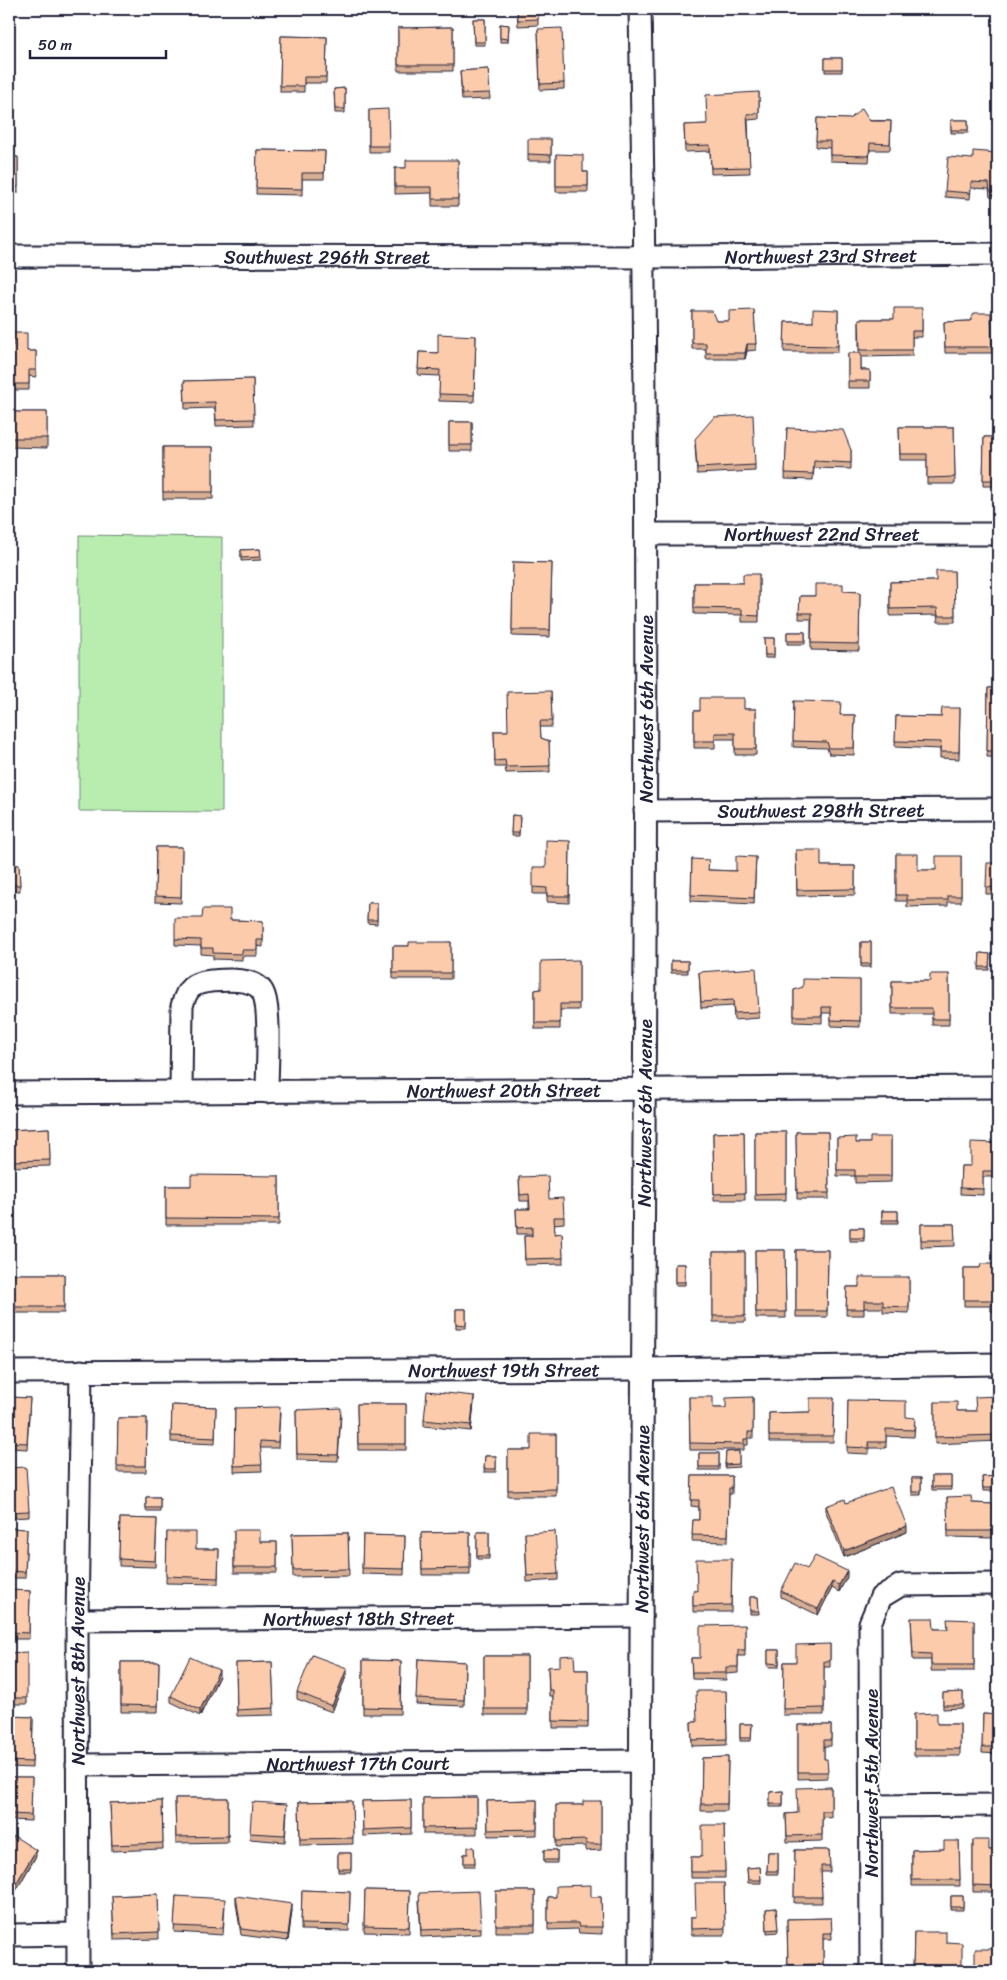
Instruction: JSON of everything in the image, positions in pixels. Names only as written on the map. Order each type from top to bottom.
[{"type":"street","name":"Northwest 6th Avenue","points":[[640,9],[645,257],[646,534],[640,1971]]},
{"type":"street","name":"Northwest 23rd Street","points":[[645,257],[998,254]]},
{"type":"street","name":"Southwest 296th Street","points":[[9,256],[645,257]]},
{"type":"street","name":"Northwest 22nd Street","points":[[646,534],[998,534]]},
{"type":"street","name":"Southwest 298th Street","points":[[645,811],[998,809]]},
{"type":"street","points":[[181,1092],[182,1006],[185,993],[192,986],[229,980],[256,985],[264,993],[267,1023],[266,1092]]},
{"type":"street","name":"Northwest 20th Street","points":[[12,1090],[266,1092],[998,1087]]},
{"type":"street","name":"Northwest 19th Street","points":[[9,1372],[642,1369],[998,1364]]},
{"type":"street","name":"Northwest 8th Avenue","points":[[78,1971],[77,1620],[81,1371]]},
{"type":"street","name":"Northwest 5th Avenue","points":[[871,1971],[870,1623],[881,1597],[901,1585],[998,1584]]},
{"type":"street","name":"Northwest 18th Street","points":[[77,1620],[641,1616]]},
{"type":"street","name":"Northwest 17th Court","points":[[77,1765],[640,1761]]},
{"type":"street","points":[[871,1806],[998,1805]]},
{"type":"street","points":[[9,1935],[77,1934]]},
{"type":"green space","points":[[79,535],[222,537],[222,812],[79,811]]},
{"type":"building","points":[[517,9],[538,9],[538,19],[518,20]]},
{"type":"building","points":[[473,19],[485,19],[485,42],[474,42]]},
{"type":"building","points":[[500,24],[509,25],[508,39],[500,38]]},
{"type":"building","points":[[453,27],[453,65],[398,65],[398,28]]},
{"type":"building","points":[[562,28],[564,83],[540,84],[538,29]]},
{"type":"building","points":[[281,36],[327,37],[326,77],[304,77],[304,86],[280,86]]},
{"type":"building","points":[[825,58],[842,58],[842,69],[825,69]]},
{"type":"building","points":[[488,69],[490,93],[462,94],[460,71]]},
{"type":"building","points":[[345,88],[345,109],[335,109],[334,89]]},
{"type":"building","points":[[759,92],[759,113],[747,114],[750,167],[711,168],[710,145],[685,146],[684,125],[707,124],[706,95]]},
{"type":"building","points":[[862,108],[870,121],[891,121],[890,144],[870,143],[869,156],[830,155],[830,141],[816,141],[817,118],[850,119]]},
{"type":"building","points":[[388,109],[389,146],[369,146],[369,110]]},
{"type":"building","points":[[951,120],[968,120],[968,130],[951,130]]},
{"type":"building","points":[[528,139],[551,139],[551,155],[528,154]]},
{"type":"building","points":[[257,150],[325,151],[324,173],[302,173],[302,189],[256,188]]},
{"type":"building","points":[[973,151],[998,153],[998,192],[990,191],[989,183],[971,182],[970,193],[945,191],[948,157],[973,159]]},
{"type":"building","points":[[556,154],[583,155],[583,172],[588,172],[588,186],[556,186]]},
{"type":"building","points":[[9,157],[18,157],[18,187],[9,187]]},
{"type":"building","points":[[406,160],[458,160],[458,199],[432,199],[432,187],[395,187],[395,168],[406,168]]},
{"type":"building","points":[[894,308],[922,308],[922,331],[912,331],[912,350],[860,350],[859,319],[894,319]]},
{"type":"building","points":[[813,309],[838,310],[838,346],[784,345],[785,322],[813,322]]},
{"type":"building","points":[[754,310],[756,344],[747,344],[745,353],[706,353],[706,343],[692,343],[692,311],[712,311],[716,321],[729,321],[729,311]]},
{"type":"building","points":[[974,313],[991,313],[992,347],[945,347],[944,322],[970,321]]},
{"type":"building","points":[[13,333],[27,333],[27,351],[36,351],[36,370],[29,370],[29,384],[10,384],[9,346],[13,346]]},
{"type":"building","points":[[438,334],[476,336],[474,395],[439,394],[440,370],[418,369],[419,352],[438,353]]},
{"type":"building","points":[[848,353],[861,353],[861,370],[870,370],[870,381],[848,381]]},
{"type":"building","points":[[253,379],[254,419],[216,420],[215,402],[185,403],[184,381]]},
{"type":"building","points":[[9,412],[47,412],[47,438],[9,438]]},
{"type":"building","points":[[753,415],[755,465],[697,468],[695,439],[714,417]]},
{"type":"building","points":[[449,422],[472,422],[472,445],[449,445]]},
{"type":"building","points":[[899,427],[954,427],[955,477],[927,478],[927,454],[900,454]]},
{"type":"building","points":[[787,428],[843,430],[851,450],[851,463],[814,461],[813,474],[785,473]]},
{"type":"building","points":[[984,437],[998,437],[998,480],[983,480]]},
{"type":"building","points":[[163,447],[213,447],[213,492],[163,492]]},
{"type":"building","points":[[260,549],[261,557],[241,558],[241,550]]},
{"type":"building","points":[[513,562],[552,563],[550,630],[512,630]]},
{"type":"building","points":[[936,571],[954,571],[955,616],[938,616],[937,608],[890,609],[890,582],[936,581]]},
{"type":"building","points":[[743,574],[759,574],[759,616],[742,615],[742,609],[694,608],[694,583],[743,583]]},
{"type":"building","points":[[815,584],[843,584],[843,591],[860,592],[859,644],[811,643],[812,613],[799,613],[800,596],[815,596]]},
{"type":"building","points":[[787,632],[805,632],[805,641],[787,641]]},
{"type":"building","points":[[764,638],[774,638],[774,655],[765,655]]},
{"type":"building","points":[[988,688],[998,688],[998,751],[987,751]]},
{"type":"building","points":[[551,691],[552,721],[540,721],[541,738],[549,741],[550,766],[506,767],[505,760],[495,761],[494,731],[508,731],[507,692]]},
{"type":"building","points":[[700,698],[744,698],[744,709],[756,709],[756,749],[735,749],[735,733],[715,733],[715,741],[694,741],[694,711],[700,711]]},
{"type":"building","points":[[794,701],[841,702],[840,715],[855,715],[854,748],[829,748],[827,742],[793,741]]},
{"type":"building","points":[[942,708],[960,708],[959,752],[940,752],[941,742],[895,741],[896,716],[941,717]]},
{"type":"building","points":[[512,815],[520,816],[519,833],[511,833]]},
{"type":"building","points":[[546,840],[570,841],[569,896],[547,896],[547,888],[533,887],[533,867],[546,867]]},
{"type":"building","points":[[156,847],[182,847],[181,897],[155,896]]},
{"type":"building","points":[[796,850],[821,850],[821,866],[855,866],[855,889],[797,890]]},
{"type":"building","points":[[896,854],[918,854],[918,870],[936,870],[936,856],[961,856],[961,896],[948,896],[948,900],[907,900],[907,895],[896,895]]},
{"type":"building","points":[[736,856],[756,857],[754,898],[691,895],[692,859],[709,860],[708,870],[736,871]]},
{"type":"building","points":[[987,863],[998,863],[998,888],[986,887]]},
{"type":"building","points":[[9,865],[19,865],[20,885],[9,885]]},
{"type":"building","points":[[368,903],[377,903],[377,920],[367,920]]},
{"type":"building","points":[[203,909],[230,909],[230,920],[263,921],[263,940],[257,940],[257,950],[242,950],[242,954],[213,953],[213,948],[201,948],[201,940],[175,939],[175,918],[202,918]]},
{"type":"building","points":[[409,942],[451,942],[451,973],[393,973],[393,946],[409,946]]},
{"type":"building","points":[[861,942],[871,942],[871,964],[861,964]]},
{"type":"building","points":[[980,953],[990,954],[989,967],[979,967]]},
{"type":"building","points":[[579,960],[579,1004],[560,1004],[560,1023],[535,1023],[535,990],[541,989],[541,961]]},
{"type":"building","points":[[671,961],[688,961],[688,970],[671,970]]},
{"type":"building","points":[[756,968],[759,1012],[734,1013],[733,1000],[701,1002],[699,972]]},
{"type":"building","points":[[930,974],[949,974],[949,1019],[932,1019],[932,1008],[892,1008],[892,981],[930,981]]},
{"type":"building","points":[[992,977],[998,977],[998,1003],[992,1003]]},
{"type":"building","points":[[803,979],[860,980],[860,1021],[831,1020],[831,1007],[822,1007],[822,1016],[794,1016],[794,990],[803,987]]},
{"type":"building","points":[[49,1128],[50,1160],[9,1161],[9,1130]]},
{"type":"building","points":[[744,1132],[745,1193],[714,1194],[713,1133]]},
{"type":"building","points":[[755,1132],[786,1132],[786,1193],[755,1194]]},
{"type":"building","points":[[796,1132],[828,1132],[829,1193],[797,1193]]},
{"type":"building","points":[[856,1137],[856,1143],[870,1143],[870,1137],[891,1137],[891,1176],[855,1176],[855,1170],[837,1170],[837,1138]]},
{"type":"building","points":[[971,1142],[998,1143],[998,1171],[983,1171],[983,1189],[960,1188],[961,1166],[971,1166]]},
{"type":"building","points":[[191,1175],[279,1176],[279,1219],[166,1218],[166,1186],[191,1186]]},
{"type":"building","points":[[548,1176],[549,1199],[563,1198],[564,1217],[554,1217],[555,1234],[562,1233],[563,1258],[525,1259],[524,1236],[532,1236],[532,1227],[517,1228],[516,1209],[530,1209],[529,1194],[520,1195],[519,1177]]},
{"type":"building","points":[[882,1211],[898,1211],[898,1220],[882,1220]]},
{"type":"building","points":[[921,1224],[954,1224],[955,1240],[921,1240]]},
{"type":"building","points":[[850,1228],[864,1228],[864,1238],[850,1238]]},
{"type":"building","points":[[755,1250],[785,1250],[786,1312],[756,1312]]},
{"type":"building","points":[[796,1250],[828,1250],[827,1311],[796,1311]]},
{"type":"building","points":[[713,1252],[745,1252],[745,1316],[713,1316]]},
{"type":"building","points":[[675,1264],[685,1264],[685,1282],[675,1282]]},
{"type":"building","points":[[981,1264],[998,1264],[998,1304],[991,1304],[991,1300],[964,1300],[964,1268],[980,1268]]},
{"type":"building","points":[[9,1274],[64,1274],[64,1307],[9,1307]]},
{"type":"building","points":[[859,1277],[909,1277],[909,1307],[883,1306],[883,1301],[864,1301],[864,1309],[846,1309],[847,1287],[859,1287]]},
{"type":"building","points":[[456,1309],[466,1309],[466,1325],[456,1324]]},
{"type":"building","points":[[427,1391],[474,1396],[471,1425],[424,1420]]},
{"type":"building","points":[[998,1396],[998,1435],[935,1437],[935,1402],[957,1402],[957,1411],[976,1411],[975,1397]]},
{"type":"building","points":[[9,1397],[30,1398],[27,1443],[9,1442]]},
{"type":"building","points":[[689,1397],[713,1397],[713,1408],[726,1408],[726,1398],[753,1397],[753,1432],[748,1432],[748,1439],[744,1439],[744,1444],[690,1443]]},
{"type":"building","points":[[810,1398],[834,1398],[833,1436],[769,1436],[769,1413],[810,1412]]},
{"type":"building","points":[[848,1400],[906,1401],[906,1417],[915,1418],[914,1430],[886,1429],[886,1442],[868,1442],[869,1448],[847,1447]]},
{"type":"building","points":[[357,1404],[406,1404],[406,1444],[358,1444]]},
{"type":"building","points":[[172,1405],[216,1407],[215,1438],[171,1436]]},
{"type":"building","points":[[280,1407],[278,1442],[260,1441],[262,1465],[234,1466],[235,1408]]},
{"type":"building","points":[[341,1408],[338,1455],[297,1454],[296,1410]]},
{"type":"building","points":[[118,1418],[147,1418],[146,1466],[117,1466]]},
{"type":"building","points":[[531,1434],[556,1434],[556,1489],[508,1490],[508,1450],[531,1450]]},
{"type":"building","points":[[739,1451],[739,1464],[725,1465],[726,1452]]},
{"type":"building","points":[[699,1453],[719,1453],[719,1467],[699,1467]]},
{"type":"building","points":[[485,1456],[496,1456],[496,1469],[484,1469]]},
{"type":"building","points":[[26,1467],[29,1511],[9,1512],[9,1468]]},
{"type":"building","points":[[692,1476],[732,1476],[732,1488],[729,1488],[728,1536],[692,1535],[693,1520],[699,1520],[699,1500],[691,1500]]},
{"type":"building","points":[[932,1476],[951,1476],[951,1487],[932,1487]]},
{"type":"building","points":[[998,1476],[998,1488],[983,1488],[982,1477]]},
{"type":"building","points":[[912,1478],[921,1478],[921,1492],[912,1492]]},
{"type":"building","points":[[891,1487],[907,1526],[844,1551],[826,1506],[845,1499],[846,1503]]},
{"type":"building","points":[[971,1496],[972,1503],[993,1504],[994,1531],[948,1531],[947,1497]]},
{"type":"building","points":[[146,1497],[160,1497],[160,1508],[146,1508]]},
{"type":"building","points":[[120,1518],[157,1519],[155,1561],[119,1559]]},
{"type":"building","points":[[9,1528],[27,1529],[25,1572],[9,1571]]},
{"type":"building","points":[[234,1530],[260,1530],[260,1542],[277,1542],[277,1567],[234,1567]]},
{"type":"building","points":[[555,1531],[558,1574],[527,1576],[525,1533]]},
{"type":"building","points":[[167,1532],[196,1532],[196,1549],[219,1549],[218,1578],[166,1576]]},
{"type":"building","points":[[470,1532],[470,1568],[422,1569],[421,1533]]},
{"type":"building","points":[[477,1532],[489,1532],[489,1556],[477,1556]]},
{"type":"building","points":[[348,1533],[349,1569],[293,1570],[292,1534]]},
{"type":"building","points":[[363,1535],[405,1536],[404,1569],[362,1568]]},
{"type":"building","points":[[815,1556],[847,1571],[839,1585],[832,1582],[818,1609],[781,1591],[795,1563],[807,1569]]},
{"type":"building","points":[[696,1559],[732,1559],[731,1605],[693,1606],[693,1591],[697,1591]]},
{"type":"building","points":[[9,1590],[30,1591],[29,1633],[9,1632]]},
{"type":"building","points":[[750,1597],[758,1597],[759,1611],[750,1611]]},
{"type":"building","points":[[911,1618],[933,1618],[934,1629],[948,1629],[947,1619],[974,1620],[974,1665],[931,1665],[931,1654],[913,1653]]},
{"type":"building","points":[[745,1625],[745,1650],[738,1650],[738,1667],[726,1667],[726,1673],[692,1673],[691,1658],[700,1658],[700,1626]]},
{"type":"building","points":[[830,1644],[830,1661],[824,1661],[824,1708],[783,1709],[784,1662],[796,1662],[796,1645]]},
{"type":"building","points":[[768,1650],[779,1650],[779,1664],[768,1663]]},
{"type":"building","points":[[27,1652],[27,1698],[9,1698],[9,1653]]},
{"type":"building","points":[[312,1655],[347,1668],[332,1706],[297,1692]]},
{"type":"building","points":[[574,1655],[575,1670],[588,1670],[588,1722],[553,1721],[553,1690],[549,1690],[548,1667],[560,1666],[560,1656]]},
{"type":"building","points":[[484,1656],[527,1656],[527,1709],[484,1709]]},
{"type":"building","points":[[190,1657],[219,1670],[200,1710],[171,1696]]},
{"type":"building","points":[[418,1659],[465,1662],[464,1700],[416,1698]]},
{"type":"building","points":[[363,1660],[401,1661],[400,1708],[363,1707]]},
{"type":"building","points":[[121,1662],[159,1662],[158,1706],[121,1705]]},
{"type":"building","points":[[272,1662],[274,1708],[237,1710],[236,1663]]},
{"type":"building","points":[[696,1691],[726,1691],[727,1739],[692,1740],[691,1722],[697,1722]]},
{"type":"building","points":[[963,1692],[963,1705],[943,1705],[943,1693]]},
{"type":"building","points":[[937,1713],[937,1724],[960,1724],[960,1749],[914,1749],[914,1714]]},
{"type":"building","points":[[983,1714],[998,1715],[998,1747],[982,1747]]},
{"type":"building","points":[[9,1716],[33,1717],[32,1762],[9,1761]]},
{"type":"building","points":[[740,1724],[752,1724],[751,1738],[740,1738]]},
{"type":"building","points":[[798,1725],[831,1725],[831,1740],[824,1740],[824,1759],[827,1759],[828,1772],[798,1772]]},
{"type":"building","points":[[728,1757],[727,1804],[701,1804],[702,1758]]},
{"type":"building","points":[[9,1777],[32,1777],[31,1815],[9,1814]]},
{"type":"building","points":[[831,1787],[831,1811],[822,1811],[822,1835],[787,1836],[786,1814],[798,1813],[797,1788]]},
{"type":"building","points":[[783,1791],[783,1804],[770,1804],[770,1792]]},
{"type":"building","points":[[477,1797],[477,1827],[423,1828],[423,1798]]},
{"type":"building","points":[[175,1798],[228,1798],[228,1836],[176,1837]]},
{"type":"building","points":[[411,1800],[411,1828],[363,1830],[362,1801]]},
{"type":"building","points":[[537,1800],[537,1829],[488,1830],[487,1801]]},
{"type":"building","points":[[162,1801],[163,1843],[112,1845],[110,1803]]},
{"type":"building","points":[[352,1801],[353,1838],[300,1839],[299,1802]]},
{"type":"building","points":[[583,1801],[601,1801],[601,1844],[586,1844],[586,1840],[556,1841],[556,1805],[583,1805]]},
{"type":"building","points":[[252,1802],[287,1804],[285,1835],[250,1833]]},
{"type":"building","points":[[702,1825],[724,1825],[725,1872],[691,1872],[691,1857],[702,1857]]},
{"type":"building","points":[[14,1836],[36,1850],[14,1887],[9,1884],[9,1845]]},
{"type":"building","points":[[973,1840],[989,1840],[989,1850],[998,1850],[998,1886],[973,1885]]},
{"type":"building","points":[[944,1841],[959,1841],[960,1880],[912,1880],[912,1850],[944,1849]]},
{"type":"building","points":[[468,1847],[474,1847],[475,1863],[464,1863],[464,1854],[468,1854]]},
{"type":"building","points":[[544,1850],[557,1850],[557,1860],[544,1860]]},
{"type":"building","points":[[795,1850],[829,1850],[830,1866],[821,1866],[822,1897],[794,1897]]},
{"type":"building","points":[[768,1852],[778,1852],[778,1871],[767,1871]]},
{"type":"building","points":[[338,1853],[351,1853],[351,1869],[338,1869]]},
{"type":"building","points":[[760,1867],[761,1880],[748,1880],[747,1868]]},
{"type":"building","points":[[695,1883],[724,1883],[725,1928],[691,1929],[691,1917],[696,1917]]},
{"type":"building","points":[[591,1885],[591,1897],[601,1897],[602,1927],[579,1927],[578,1923],[548,1923],[548,1897],[556,1897],[556,1886]]},
{"type":"building","points":[[302,1890],[350,1892],[349,1925],[301,1924]]},
{"type":"building","points":[[365,1890],[410,1891],[409,1927],[364,1926]]},
{"type":"building","points":[[479,1891],[481,1928],[421,1930],[419,1893]]},
{"type":"building","points":[[496,1891],[535,1891],[535,1925],[496,1925]]},
{"type":"building","points":[[158,1894],[159,1932],[114,1934],[112,1896]]},
{"type":"building","points":[[176,1896],[225,1899],[223,1928],[174,1926]]},
{"type":"building","points":[[236,1896],[292,1904],[288,1935],[241,1929]]},
{"type":"building","points":[[951,1896],[963,1896],[963,1907],[951,1907]]},
{"type":"building","points":[[776,1908],[778,1929],[767,1930],[766,1909]]},
{"type":"building","points":[[831,1918],[832,1933],[823,1933],[823,1964],[788,1965],[787,1919]]},
{"type":"building","points":[[914,1932],[946,1932],[946,1942],[962,1943],[962,1971],[913,1968]]},
{"type":"building","points":[[975,1949],[998,1949],[998,1971],[975,1971]]},
{"type":"building","points":[[13,1965],[18,1971],[9,1971]]}]
